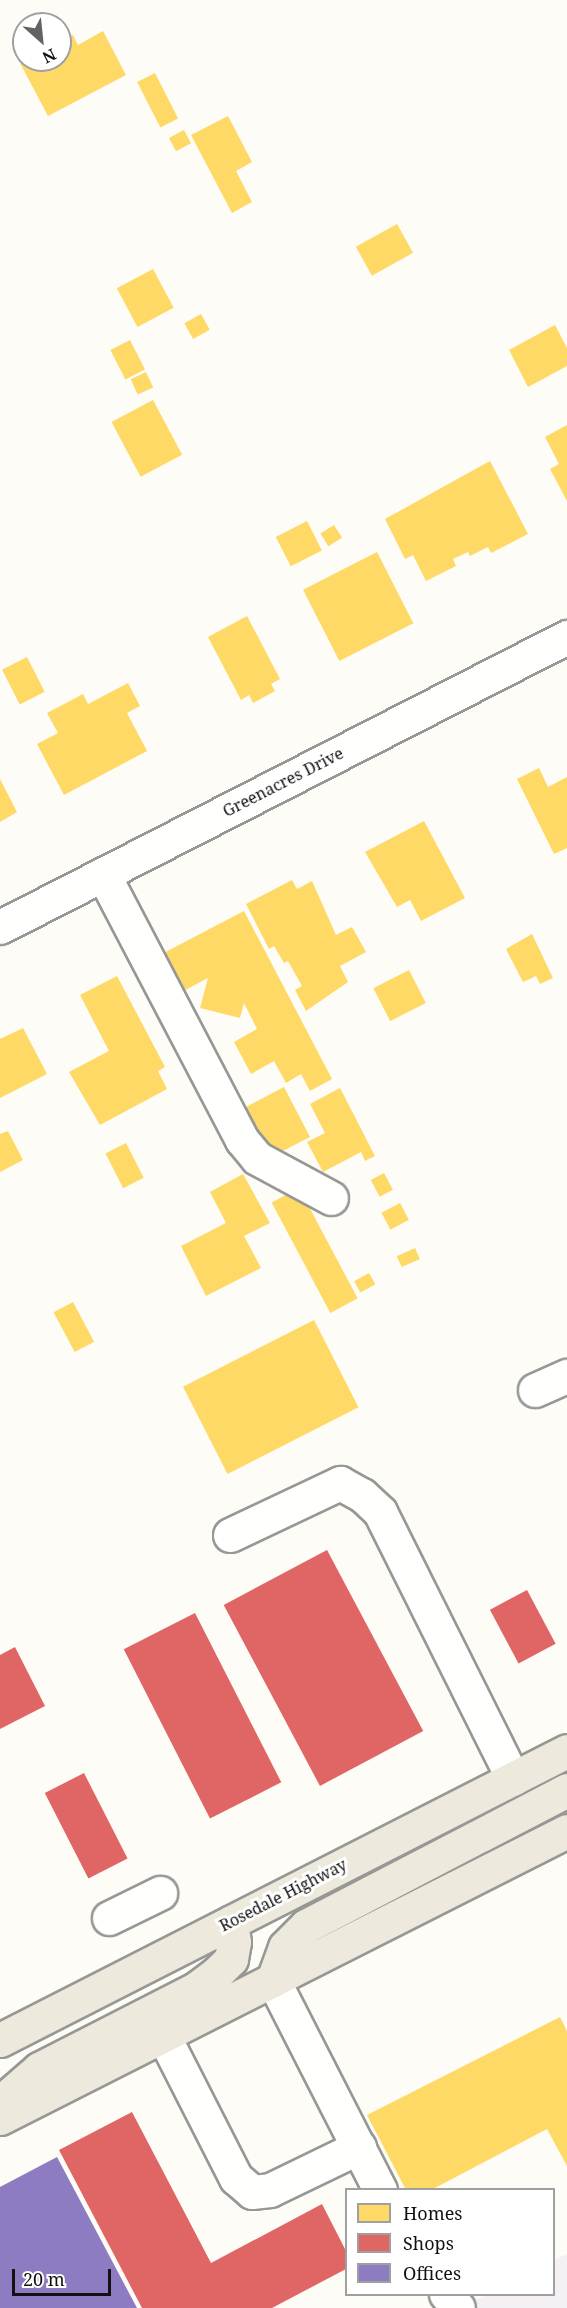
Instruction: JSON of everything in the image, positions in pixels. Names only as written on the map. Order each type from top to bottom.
[{"type":"main road","name":"Rosedale Highway","points":[[0,2040],[567,1751]]},
{"type":"main road","points":[[273,1980],[285,1947],[306,1926],[567,1790]]},
{"type":"main road","points":[[0,2118],[567,1831]]},
{"type":"main road","points":[[0,2103],[53,2060],[197,1988],[217,1973],[231,1959],[234,1942],[231,1922]]},
{"type":"street","name":"Greenacres Drive","points":[[0,927],[567,638]]},
{"type":"street","points":[[103,874],[242,1140],[257,1158],[331,1198]]},
{"type":"street","points":[[535,1390],[567,1376]]},
{"type":"street","points":[[230,1535],[340,1484],[362,1495],[380,1512],[513,1779]]},
{"type":"street","points":[[109,1918],[160,1893]]},
{"type":"street","points":[[273,1980],[379,2188]]},
{"type":"street","points":[[163,2035],[236,2178],[252,2192],[270,2190],[359,2147]]},
{"type":"street","points":[[447,2296],[458,2308]]},
{"type":"shaded area","points":[[567,2254],[567,2308],[459,2308],[484,2296],[555,2296],[555,2260]]},
{"type":"building: Homes","points":[[103,31],[126,75],[48,116],[25,72],[72,72],[72,36],[78,45]]},
{"type":"building: Homes","points":[[155,73],[178,118],[160,128],[137,82]]},
{"type":"building: Homes","points":[[228,116],[252,162],[236,171],[252,202],[232,213],[191,135]]},
{"type":"building: Homes","points":[[184,130],[191,143],[176,151],[169,138]]},
{"type":"building: Homes","points":[[397,224],[413,253],[372,276],[356,247]]},
{"type":"building: Homes","points":[[153,269],[174,308],[137,327],[117,288]]},
{"type":"building: Homes","points":[[201,314],[210,330],[193,339],[184,323]]},
{"type":"building: Homes","points":[[555,325],[567,348],[567,366],[528,387],[509,350]]},
{"type":"building: Homes","points":[[130,340],[145,369],[125,379],[110,350]]},
{"type":"building: Homes","points":[[146,372],[153,387],[138,395],[131,379]]},
{"type":"building: Homes","points":[[153,400],[182,455],[141,477],[112,422]]},
{"type":"building: Homes","points":[[567,425],[567,501],[550,469],[559,464],[545,437]]},
{"type":"building: Homes","points":[[490,461],[528,534],[491,553],[488,547],[470,556],[468,552],[453,559],[456,566],[426,581],[413,555],[405,559],[385,519]]},
{"type":"building: Homes","points":[[307,521],[322,550],[291,566],[276,537]]},
{"type":"building: Homes","points":[[334,525],[342,538],[328,546],[320,533]]},
{"type":"building: Homes","points":[[377,552],[413,623],[339,661],[303,590]]},
{"type":"building: Homes","points":[[247,616],[280,679],[271,684],[275,691],[253,703],[249,695],[241,700],[208,637]]},
{"type":"building: Homes","points":[[27,657],[45,692],[20,704],[2,670]]},
{"type":"building: Homes","points":[[128,683],[140,706],[127,713],[147,751],[64,795],[37,744],[58,733],[47,713],[83,694],[88,704]]},
{"type":"building: Homes","points":[[539,768],[548,787],[567,777],[567,848],[554,854],[517,779]]},
{"type":"building: Homes","points":[[0,779],[17,812],[0,822]]},
{"type":"building: Homes","points":[[424,821],[465,898],[421,921],[410,900],[397,907],[365,852]]},
{"type":"building: Homes","points":[[292,880],[297,889],[312,881],[336,935],[352,927],[366,952],[340,966],[348,982],[306,1011],[295,990],[302,986],[288,961],[284,963],[274,946],[269,949],[246,904]]},
{"type":"building: Homes","points":[[244,911],[332,1079],[310,1091],[301,1074],[286,1083],[274,1061],[251,1074],[234,1042],[257,1029],[244,1003],[240,1018],[200,1008],[208,978],[174,996],[154,958]]},
{"type":"building: Homes","points":[[532,934],[553,978],[540,984],[536,976],[523,982],[506,949]]},
{"type":"building: Homes","points":[[409,970],[426,1003],[390,1021],[373,988]]},
{"type":"building: Homes","points":[[117,976],[165,1067],[158,1071],[167,1089],[100,1125],[69,1072],[109,1051],[80,995]]},
{"type":"building: Homes","points":[[23,1028],[47,1074],[0,1098],[0,1039]]},
{"type":"building: Homes","points":[[284,1087],[310,1137],[275,1155],[257,1130],[252,1133],[240,1110]]},
{"type":"building: Homes","points":[[340,1088],[375,1156],[365,1161],[361,1152],[323,1172],[307,1142],[325,1133],[310,1104]]},
{"type":"building: Homes","points":[[8,1131],[23,1160],[0,1172],[0,1134]]},
{"type":"building: Homes","points":[[126,1143],[144,1178],[123,1188],[106,1153]]},
{"type":"building: Homes","points":[[384,1173],[393,1190],[380,1197],[371,1180]]},
{"type":"building: Homes","points":[[243,1174],[270,1223],[244,1236],[261,1268],[206,1296],[181,1246],[226,1223],[210,1192]]},
{"type":"building: Homes","points":[[299,1188],[358,1298],[330,1313],[272,1203]]},
{"type":"building: Homes","points":[[400,1203],[409,1220],[390,1230],[381,1213]]},
{"type":"building: Homes","points":[[415,1248],[420,1259],[402,1267],[397,1256]]},
{"type":"building: Homes","points":[[369,1273],[375,1284],[360,1293],[354,1281]]},
{"type":"building: Homes","points":[[73,1302],[94,1342],[75,1352],[54,1312]]},
{"type":"building: Homes","points":[[314,1320],[358,1407],[228,1474],[183,1387]]},
{"type":"building: Homes","points":[[560,2017],[567,2031],[567,2166],[547,2129],[435,2188],[405,2188],[367,2115]]},
{"type":"building: Shops","points":[[327,1550],[423,1731],[320,1786],[224,1605]]},
{"type":"building: Shops","points":[[527,1590],[556,1644],[519,1664],[490,1610]]},
{"type":"building: Shops","points":[[195,1613],[281,1782],[210,1819],[124,1649]]},
{"type":"building: Shops","points":[[15,1647],[45,1706],[0,1729],[0,1655]]},
{"type":"building: Shops","points":[[84,1773],[128,1859],[88,1879],[45,1793]]},
{"type":"building: Shops","points":[[132,2112],[211,2263],[322,2204],[345,2249],[345,2270],[272,2308],[142,2308],[59,2150]]},
{"type":"building: Offices","points":[[57,2157],[137,2308],[0,2308],[0,2187]]}]
